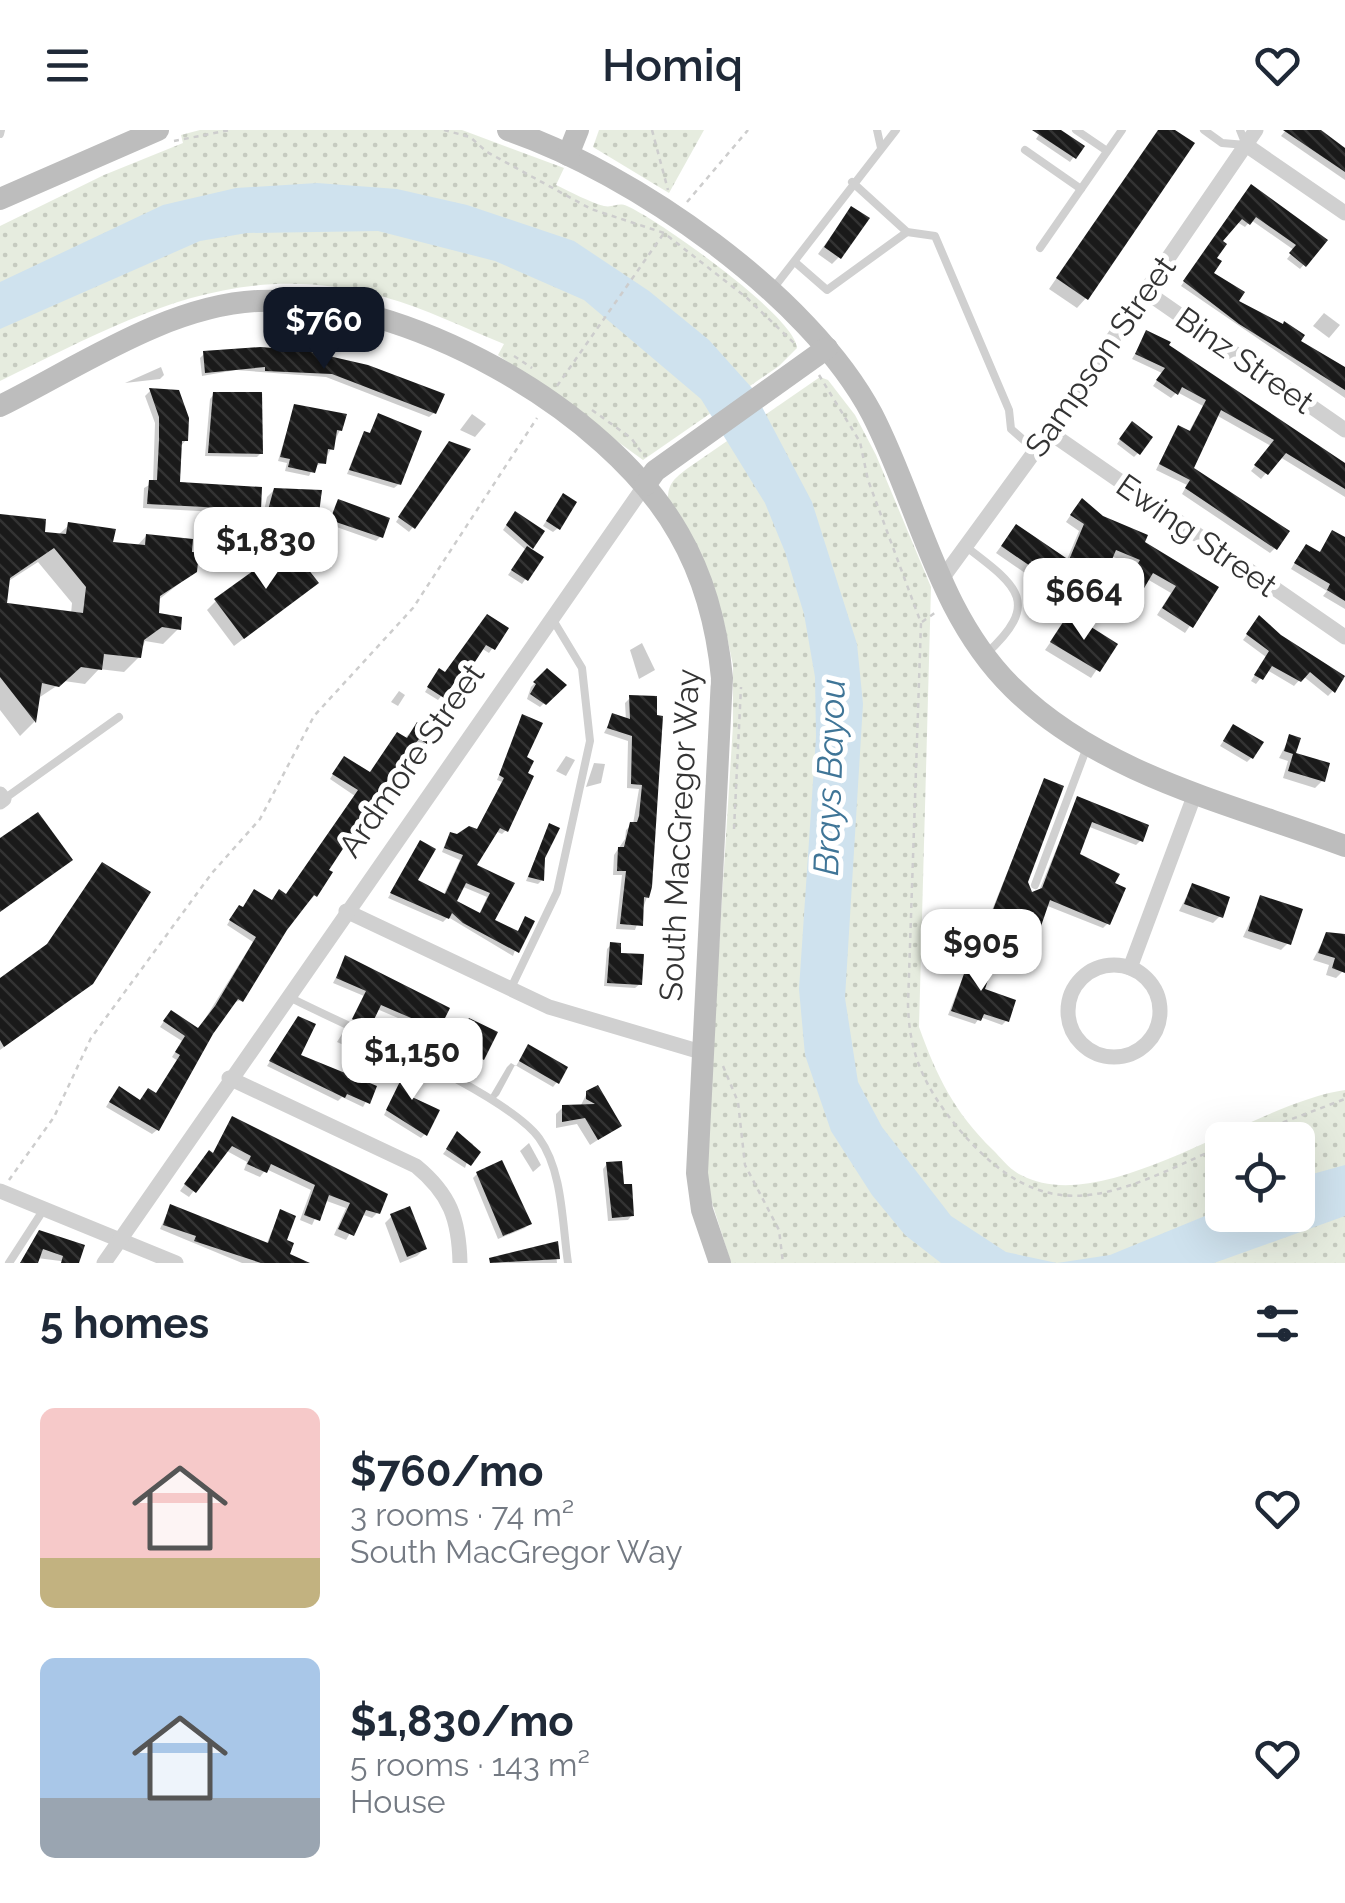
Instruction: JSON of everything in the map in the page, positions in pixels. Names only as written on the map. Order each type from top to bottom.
[{"type":"main road","points":[[0,199],[158,130]]},
{"type":"main road","points":[[508,130],[568,155],[633,191],[772,290],[827,348],[870,412],[940,580],[984,655],[1034,708],[1087,747],[1345,846]]},
{"type":"main road","points":[[568,155],[578,130]]},
{"type":"main road","name":"South MacGregor Way","points":[[0,406],[156,328],[212,308],[257,301],[323,303],[385,317],[492,364],[576,424],[645,486],[678,532],[700,575],[714,618],[722,678],[700,1052],[697,1173],[702,1210],[720,1263]]},
{"type":"main road","name":"Ardmore Street","points":[[645,486],[655,471],[827,348]]},
{"type":"street","name":"Sampson Street","points":[[940,580],[1049,432],[1243,138],[1256,130]]},
{"type":"street","points":[[1243,138],[1345,213]]},
{"type":"street","name":"Binz Street","points":[[1144,290],[1345,430]]},
{"type":"street","name":"Ewing Street","points":[[1049,432],[1345,637]]},
{"type":"street","name":"Ardmore Street","points":[[104,1263],[229,1078],[645,486]]},
{"type":"street","points":[[1130,968],[1196,791]]},
{"type":"street","points":[[346,911],[586,1020],[700,1052]]},
{"type":"street","points":[[1102,967],[1130,968],[1152,986],[1158,999],[1157,1027],[1150,1040],[1126,1055],[1098,1054],[1085,1047],[1070,1023],[1071,995],[1078,982],[1102,967]]},
{"type":"street","points":[[229,1078],[426,1175],[452,1204],[459,1230],[460,1263]]},
{"type":"street","points":[[5,1185],[44,1209],[176,1263]]},
{"type":"lane","points":[[877,130],[881,148]]},
{"type":"lane","points":[[772,290],[896,130]]},
{"type":"lane","points":[[1076,130],[1107,151]]},
{"type":"lane","points":[[1040,248],[1122,130]]},
{"type":"lane","points":[[1204,130],[1222,143],[1243,138]]},
{"type":"lane","points":[[1025,150],[1081,188]]},
{"type":"lane","points":[[852,182],[907,232],[935,236],[1010,410],[1011,429],[1035,450]]},
{"type":"lane","points":[[796,262],[826,290],[907,232]]},
{"type":"lane","points":[[965,546],[1014,585],[1020,596],[1018,614],[1007,635],[984,655]]},
{"type":"lane","points":[[511,989],[557,892],[590,741],[582,668],[550,617]]},
{"type":"lane","points":[[1,798],[118,716]]},
{"type":"lane","points":[[1035,885],[1087,747]]},
{"type":"lane","points":[[287,996],[483,1095],[522,1120],[552,1163],[568,1263]]},
{"type":"lane","points":[[8,1263],[44,1209]]},
{"type":"path","points":[[444,130],[470,137],[591,210],[664,233],[747,298],[796,345]]},
{"type":"path","points":[[652,130],[670,196]]},
{"type":"path","points":[[653,138],[658,130]]},
{"type":"path","points":[[684,205],[748,130]]},
{"type":"path","points":[[557,387],[664,233]]},
{"type":"path","points":[[513,356],[539,372]]},
{"type":"path","points":[[814,369],[834,394],[860,442],[868,480],[878,498],[921,623],[908,1023],[930,1094],[995,1168],[1048,1196],[1100,1194],[1145,1180],[1205,1154]]},
{"type":"path","points":[[5,1185],[54,1117],[91,1038],[192,898],[260,819],[314,716],[413,608],[540,414]]},
{"type":"path","points":[[630,438],[642,453]]},
{"type":"path","points":[[921,623],[941,607]]},
{"type":"path","points":[[1284,1122],[1345,1099]]},
{"type":"shaded area","points":[[200,130],[462,130],[564,168],[556,185],[599,204],[627,206],[667,230],[751,293],[791,334],[797,348],[779,366],[643,460],[498,355],[504,344],[384,297],[330,286],[279,284],[231,289],[184,300],[139,316],[0,381],[0,226],[104,175],[183,143],[181,135]]},
{"type":"shaded area","points":[[599,130],[704,130],[669,193],[593,147]]},
{"type":"shaded area","points":[[820,377],[828,380],[855,415],[876,455],[931,587],[919,1027],[940,1078],[979,1136],[1013,1170],[1055,1185],[1094,1182],[1136,1171],[1205,1143],[1205,1232],[1315,1232],[1315,1122],[1252,1122],[1309,1099],[1345,1090],[1345,1263],[731,1263],[708,1190],[706,1152],[733,725],[733,665],[722,614],[668,499],[673,481]]},
{"type":"water","name":"Brays Bayou","points":[[317,183],[397,189],[467,205],[574,241],[649,291],[709,340],[752,388],[812,502],[857,644],[863,704],[845,998],[858,1082],[882,1127],[951,1216],[1006,1252],[1057,1263],[941,1263],[905,1235],[872,1195],[831,1131],[805,1055],[799,989],[816,737],[815,677],[804,614],[765,503],[701,399],[584,300],[495,261],[378,231],[247,233],[200,241],[0,329],[0,282],[163,205],[236,188]]},
{"type":"water","points":[[1345,1165],[1345,1216],[1315,1227],[1315,1173]]},
{"type":"water","points":[[1205,1216],[1205,1232],[1300,1232],[1214,1263],[1057,1263],[1110,1255]]},
{"type":"building","points":[[1032,130],[1061,130],[1085,146],[1076,159]]},
{"type":"building","points":[[1158,130],[1175,130],[1195,143],[1088,300],[1056,278]]},
{"type":"building","points":[[1283,130],[1321,130],[1345,148],[1345,172]]},
{"type":"building","points":[[1251,184],[1328,240],[1306,267],[1289,253],[1296,245],[1256,217],[1250,225],[1242,219],[1223,241],[1227,244],[1217,258],[1222,261],[1214,273],[1245,292],[1239,301],[1283,324],[1284,321],[1305,335],[1301,341],[1345,367],[1345,390],[1239,324],[1183,281]]},
{"type":"building","points":[[851,206],[870,218],[841,259],[824,247]]},
{"type":"building","points":[[1146,330],[1171,342],[1169,345],[1345,463],[1345,489],[1286,453],[1268,475],[1254,465],[1274,440],[1221,410],[1194,468],[1290,531],[1277,550],[1185,488],[1190,480],[1159,464],[1178,425],[1190,431],[1206,400],[1182,387],[1178,395],[1156,380],[1165,368],[1135,354]]},
{"type":"building","points":[[261,347],[307,351],[368,365],[445,394],[436,414],[332,374],[265,371],[265,367],[205,373],[203,351]]},
{"type":"building","points":[[149,388],[179,390],[189,418],[188,441],[182,441],[180,482],[262,487],[261,510],[147,504],[149,480],[157,480],[159,440],[159,417]]},
{"type":"building","points":[[213,392],[262,392],[263,454],[208,453]]},
{"type":"building","points":[[294,404],[347,414],[342,431],[337,430],[334,450],[328,449],[326,464],[318,463],[315,473],[288,467],[290,459],[280,457]]},
{"type":"building","points":[[378,413],[422,431],[401,485],[349,470],[364,431],[370,433]]},
{"type":"building","points":[[1132,421],[1153,437],[1140,455],[1119,439]]},
{"type":"building","points":[[449,441],[471,449],[415,529],[398,517]]},
{"type":"building","points":[[274,488],[322,490],[319,513],[268,510]]},
{"type":"building","points":[[563,493],[577,502],[560,530],[546,521]]},
{"type":"building","points":[[1082,498],[1103,516],[1148,535],[1145,542],[1219,587],[1193,628],[1162,608],[1176,586],[1153,573],[1140,595],[1124,586],[1140,560],[1116,550],[1108,569],[1082,559],[1062,588],[1001,546],[1016,524],[1069,560],[1084,524],[1070,515]]},
{"type":"building","points":[[338,499],[390,518],[383,538],[330,520]]},
{"type":"building","points":[[515,511],[545,531],[533,549],[506,525]]},
{"type":"building","points":[[0,514],[46,519],[45,532],[66,534],[68,522],[116,529],[113,542],[145,545],[146,534],[193,539],[192,552],[199,552],[197,572],[160,596],[159,613],[182,617],[181,630],[162,627],[144,640],[141,658],[104,654],[102,670],[81,667],[59,687],[42,683],[36,723],[0,677]],"holes":[[[54,548],[86,587],[83,613],[7,603],[10,578]]]},
{"type":"building","points":[[1332,530],[1345,537],[1345,601],[1327,590],[1330,584],[1294,563],[1306,544],[1320,552]]},
{"type":"building","points":[[289,545],[319,583],[244,639],[214,599]]},
{"type":"building","points":[[527,546],[544,557],[528,581],[511,570]]},
{"type":"building","points":[[1069,613],[1118,644],[1100,672],[1050,642]]},
{"type":"building","points":[[487,614],[509,628],[495,650],[486,645],[467,674],[462,671],[444,698],[427,687],[439,668],[445,672]]},
{"type":"building","points":[[1259,615],[1281,635],[1345,676],[1335,693],[1310,672],[1301,682],[1272,666],[1263,680],[1254,675],[1269,651],[1246,634]]},
{"type":"building","points":[[547,668],[567,685],[546,705],[530,694],[536,684],[533,682]]},
{"type":"building","points":[[629,695],[657,696],[657,715],[663,716],[652,887],[649,898],[644,897],[643,926],[620,924],[626,871],[617,871],[618,847],[624,847],[630,822],[637,822],[639,816],[642,785],[631,784],[632,736],[607,728],[612,713],[630,719]]},
{"type":"building","points":[[522,714],[543,723],[527,757],[534,761],[528,773],[534,776],[508,832],[500,828],[477,865],[515,883],[495,920],[518,931],[525,916],[535,921],[519,953],[452,913],[449,919],[390,893],[420,840],[436,849],[418,880],[445,894],[463,855],[444,848],[450,832],[457,834],[469,826],[477,829],[504,778],[499,775]],"holes":[[[466,883],[490,893],[480,913],[457,901]]]},
{"type":"building","points":[[429,718],[440,725],[427,744],[419,739],[400,762],[329,870],[333,872],[317,897],[314,895],[287,930],[243,1002],[238,999],[213,1034],[159,1131],[109,1102],[119,1086],[140,1100],[148,1088],[156,1093],[180,1055],[175,1052],[185,1036],[163,1021],[171,1010],[198,1028],[215,1006],[256,937],[229,920],[254,889],[272,900],[279,889],[286,894],[358,790],[332,774],[344,756],[370,772],[397,732],[407,738],[417,722],[423,726]]},
{"type":"building","points":[[1233,724],[1264,742],[1253,759],[1223,741]]},
{"type":"building","points":[[1289,734],[1301,738],[1296,753],[1330,763],[1325,782],[1288,771],[1293,754],[1284,751]]},
{"type":"building","points":[[1044,778],[1064,786],[1028,882],[1032,892],[1042,888],[1077,796],[1149,825],[1143,842],[1092,822],[1080,854],[1120,874],[1115,883],[1126,888],[1110,925],[1050,900],[1030,958],[1015,953],[1019,941],[1004,936],[1007,926],[989,920]]},
{"type":"building","points":[[38,812],[73,860],[0,912],[0,838]]},
{"type":"building","points":[[549,823],[560,828],[545,858],[544,881],[528,877]]},
{"type":"building","points":[[102,862],[151,892],[93,984],[4,1047],[0,1040],[0,978],[47,944]]},
{"type":"building","points":[[1192,883],[1230,897],[1223,918],[1184,904]]},
{"type":"building","points":[[1260,895],[1303,909],[1291,945],[1248,931]]},
{"type":"building","points":[[1326,932],[1345,934],[1345,973],[1332,968],[1335,958],[1318,953]]},
{"type":"building","points":[[610,942],[621,943],[621,953],[644,954],[642,985],[607,983]]},
{"type":"building","points":[[972,951],[989,958],[983,975],[989,977],[985,989],[1016,1000],[1009,1022],[984,1014],[981,1021],[951,1011]]},
{"type":"building","points":[[345,955],[450,1008],[439,1030],[381,1005],[370,1028],[352,1019],[366,991],[336,978]]},
{"type":"building","points":[[298,1016],[316,1024],[301,1055],[377,1086],[370,1104],[347,1094],[345,1098],[269,1061]]},
{"type":"building","points":[[469,1018],[498,1032],[484,1060],[455,1046]]},
{"type":"building","points":[[528,1044],[568,1067],[559,1084],[519,1061]]},
{"type":"building","points":[[409,1063],[424,1071],[412,1097],[440,1110],[427,1136],[386,1110]]},
{"type":"building","points":[[598,1085],[622,1126],[598,1140],[585,1118],[562,1122],[562,1105],[595,1104],[586,1099],[586,1091]]},
{"type":"building","points":[[232,1116],[388,1194],[380,1214],[366,1210],[354,1236],[338,1229],[350,1203],[329,1195],[320,1221],[304,1215],[315,1185],[271,1164],[267,1173],[247,1164],[251,1156],[232,1146],[196,1193],[184,1184],[209,1150],[213,1153]]},
{"type":"building","points":[[457,1131],[481,1152],[471,1166],[446,1149]]},
{"type":"building","points":[[502,1160],[532,1224],[503,1236],[476,1172]]},
{"type":"building","points":[[622,1161],[624,1184],[632,1184],[634,1216],[612,1218],[606,1162]]},
{"type":"building","points":[[170,1204],[268,1243],[280,1209],[296,1216],[287,1240],[294,1243],[290,1254],[310,1263],[261,1263],[194,1241],[196,1236],[163,1225]]},
{"type":"building","points":[[410,1206],[427,1249],[407,1257],[390,1214]]},
{"type":"building","points":[[39,1230],[85,1245],[79,1263],[61,1263],[63,1256],[43,1249],[38,1263],[20,1263]]},
{"type":"building","points":[[558,1241],[560,1259],[490,1263],[489,1258]]}]
